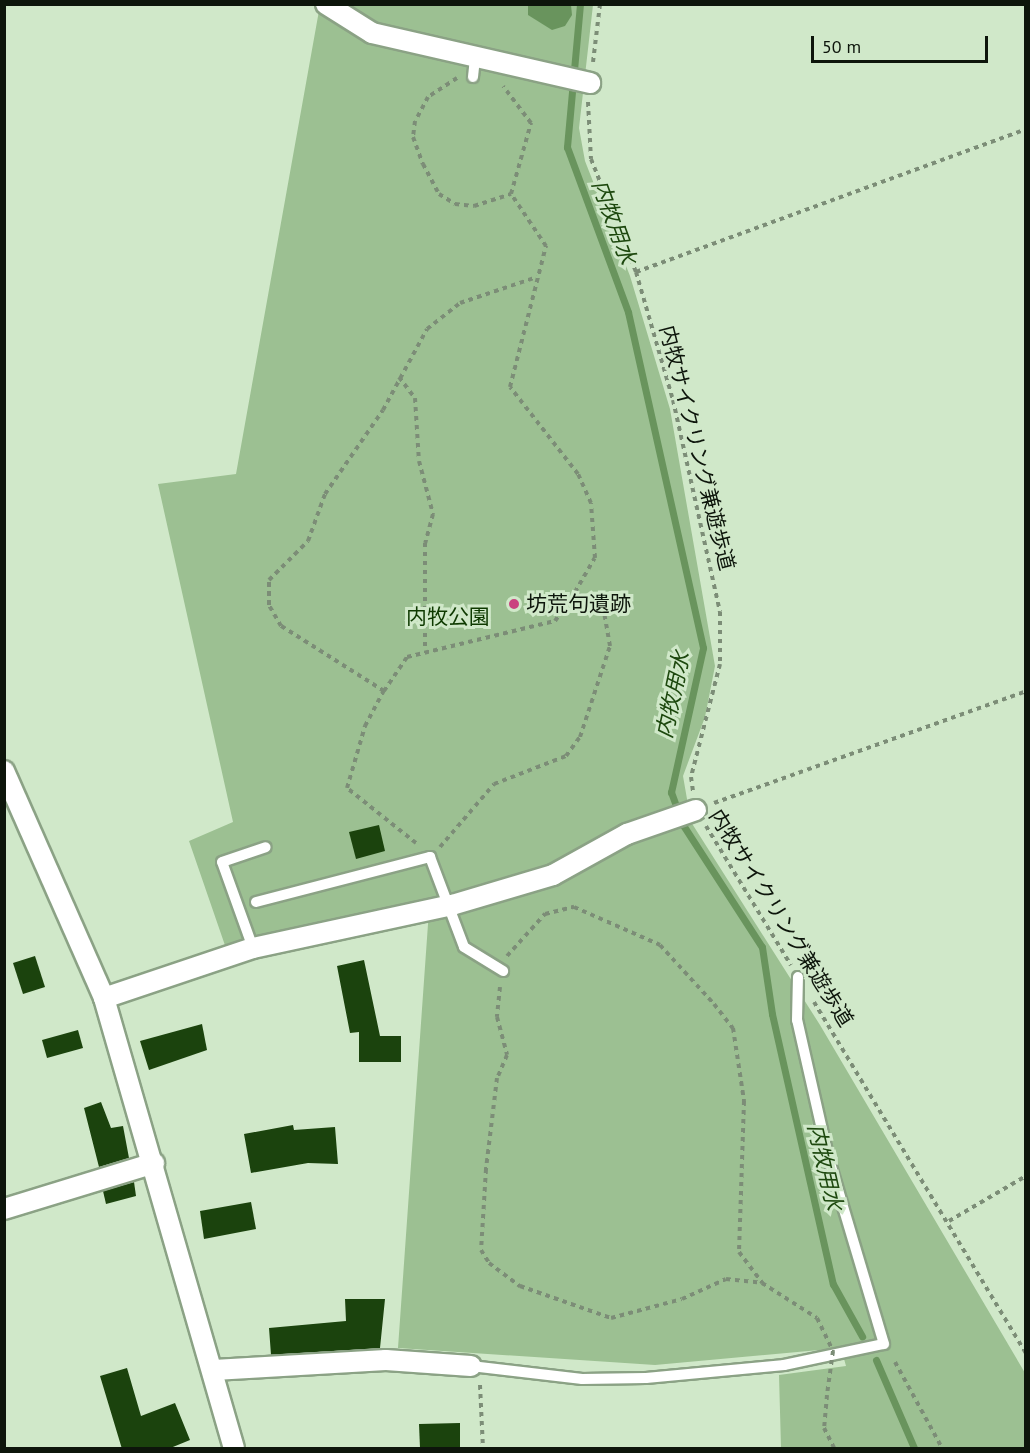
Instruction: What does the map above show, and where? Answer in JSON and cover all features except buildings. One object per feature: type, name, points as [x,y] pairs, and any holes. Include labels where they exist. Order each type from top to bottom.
[{"type":"street","points":[[326,4],[372,33],[474,68],[588,83]]},
{"type":"street","points":[[4,771],[104,998],[214,1370],[228,1447]]},
{"type":"street","points":[[104,998],[253,948],[452,905],[553,875],[627,834],[685,814]]},
{"type":"street","points":[[4,1209],[154,1162]]},
{"type":"street","points":[[214,1370],[386,1360],[477,1368]]},
{"type":"lane","points":[[253,948],[222,862],[266,847]]},
{"type":"lane","points":[[256,902],[430,857],[452,905],[464,947],[503,971]]},
{"type":"lane","points":[[477,1368],[646,1378],[784,1365],[884,1344],[828,1156],[797,1020],[798,977]]},
{"type":"path","name":"内牧サイクリング兼遊歩道","points":[[600,4],[588,83],[586,138],[636,272],[673,400],[720,612],[712,710],[691,777],[685,814],[798,977],[1026,1353]]},
{"type":"path","points":[[511,194],[474,206],[454,204],[439,194],[413,137],[428,97],[474,68],[513,93],[531,123],[511,194],[546,246],[510,387],[578,474],[591,503],[595,558],[555,621],[425,649],[407,657],[384,691],[365,726],[348,788],[430,857],[494,784],[566,756],[580,737],[610,646],[604,612],[574,592]]},
{"type":"path","points":[[636,272],[1026,129]]},
{"type":"path","points":[[384,691],[281,626],[269,605],[269,580],[308,541],[325,494],[427,329],[460,303],[537,277]]},
{"type":"path","points":[[399,377],[415,398],[419,461],[433,514],[425,543],[425,649]]},
{"type":"path","points":[[685,814],[1026,691]]},
{"type":"path","points":[[762,1283],[726,1279],[682,1299],[611,1318],[520,1286],[489,1263],[481,1250],[497,1078],[507,1055],[497,1017],[503,971],[507,955],[545,914],[574,907],[660,945],[733,1028],[744,1101],[739,1252],[762,1283],[817,1318],[833,1351],[824,1428],[834,1449]]},
{"type":"path","points":[[948,1221],[1026,1176]]},
{"type":"path","points":[[895,1362],[942,1449]]},
{"type":"path","points":[[477,1368],[483,1449]]},
{"type":"green space","name":"内牧公園","points":[[320,5],[593,5],[579,128],[585,161],[630,276],[670,409],[715,666],[705,717],[683,776],[691,822],[820,1025],[1025,1373],[1025,1448],[781,1448],[779,1375],[846,1366],[841,1348],[655,1365],[398,1348],[429,910],[229,957],[189,841],[233,822],[158,484],[236,474]]},
{"type":"shaded area","points":[[528,5],[571,5],[572,15],[565,26],[552,30],[528,15]]},
{"type":"waterway","name":"内牧用水","points":[[580,4],[567,147],[628,312],[703,648],[671,792],[683,825],[762,947],[772,1014],[833,1284],[862,1336]]},
{"type":"waterway","name":"内牧用水","points":[[876,1360],[914,1448]]},
{"type":"place","name":"坊荒句遺跡","points":[[514,604]]}]
